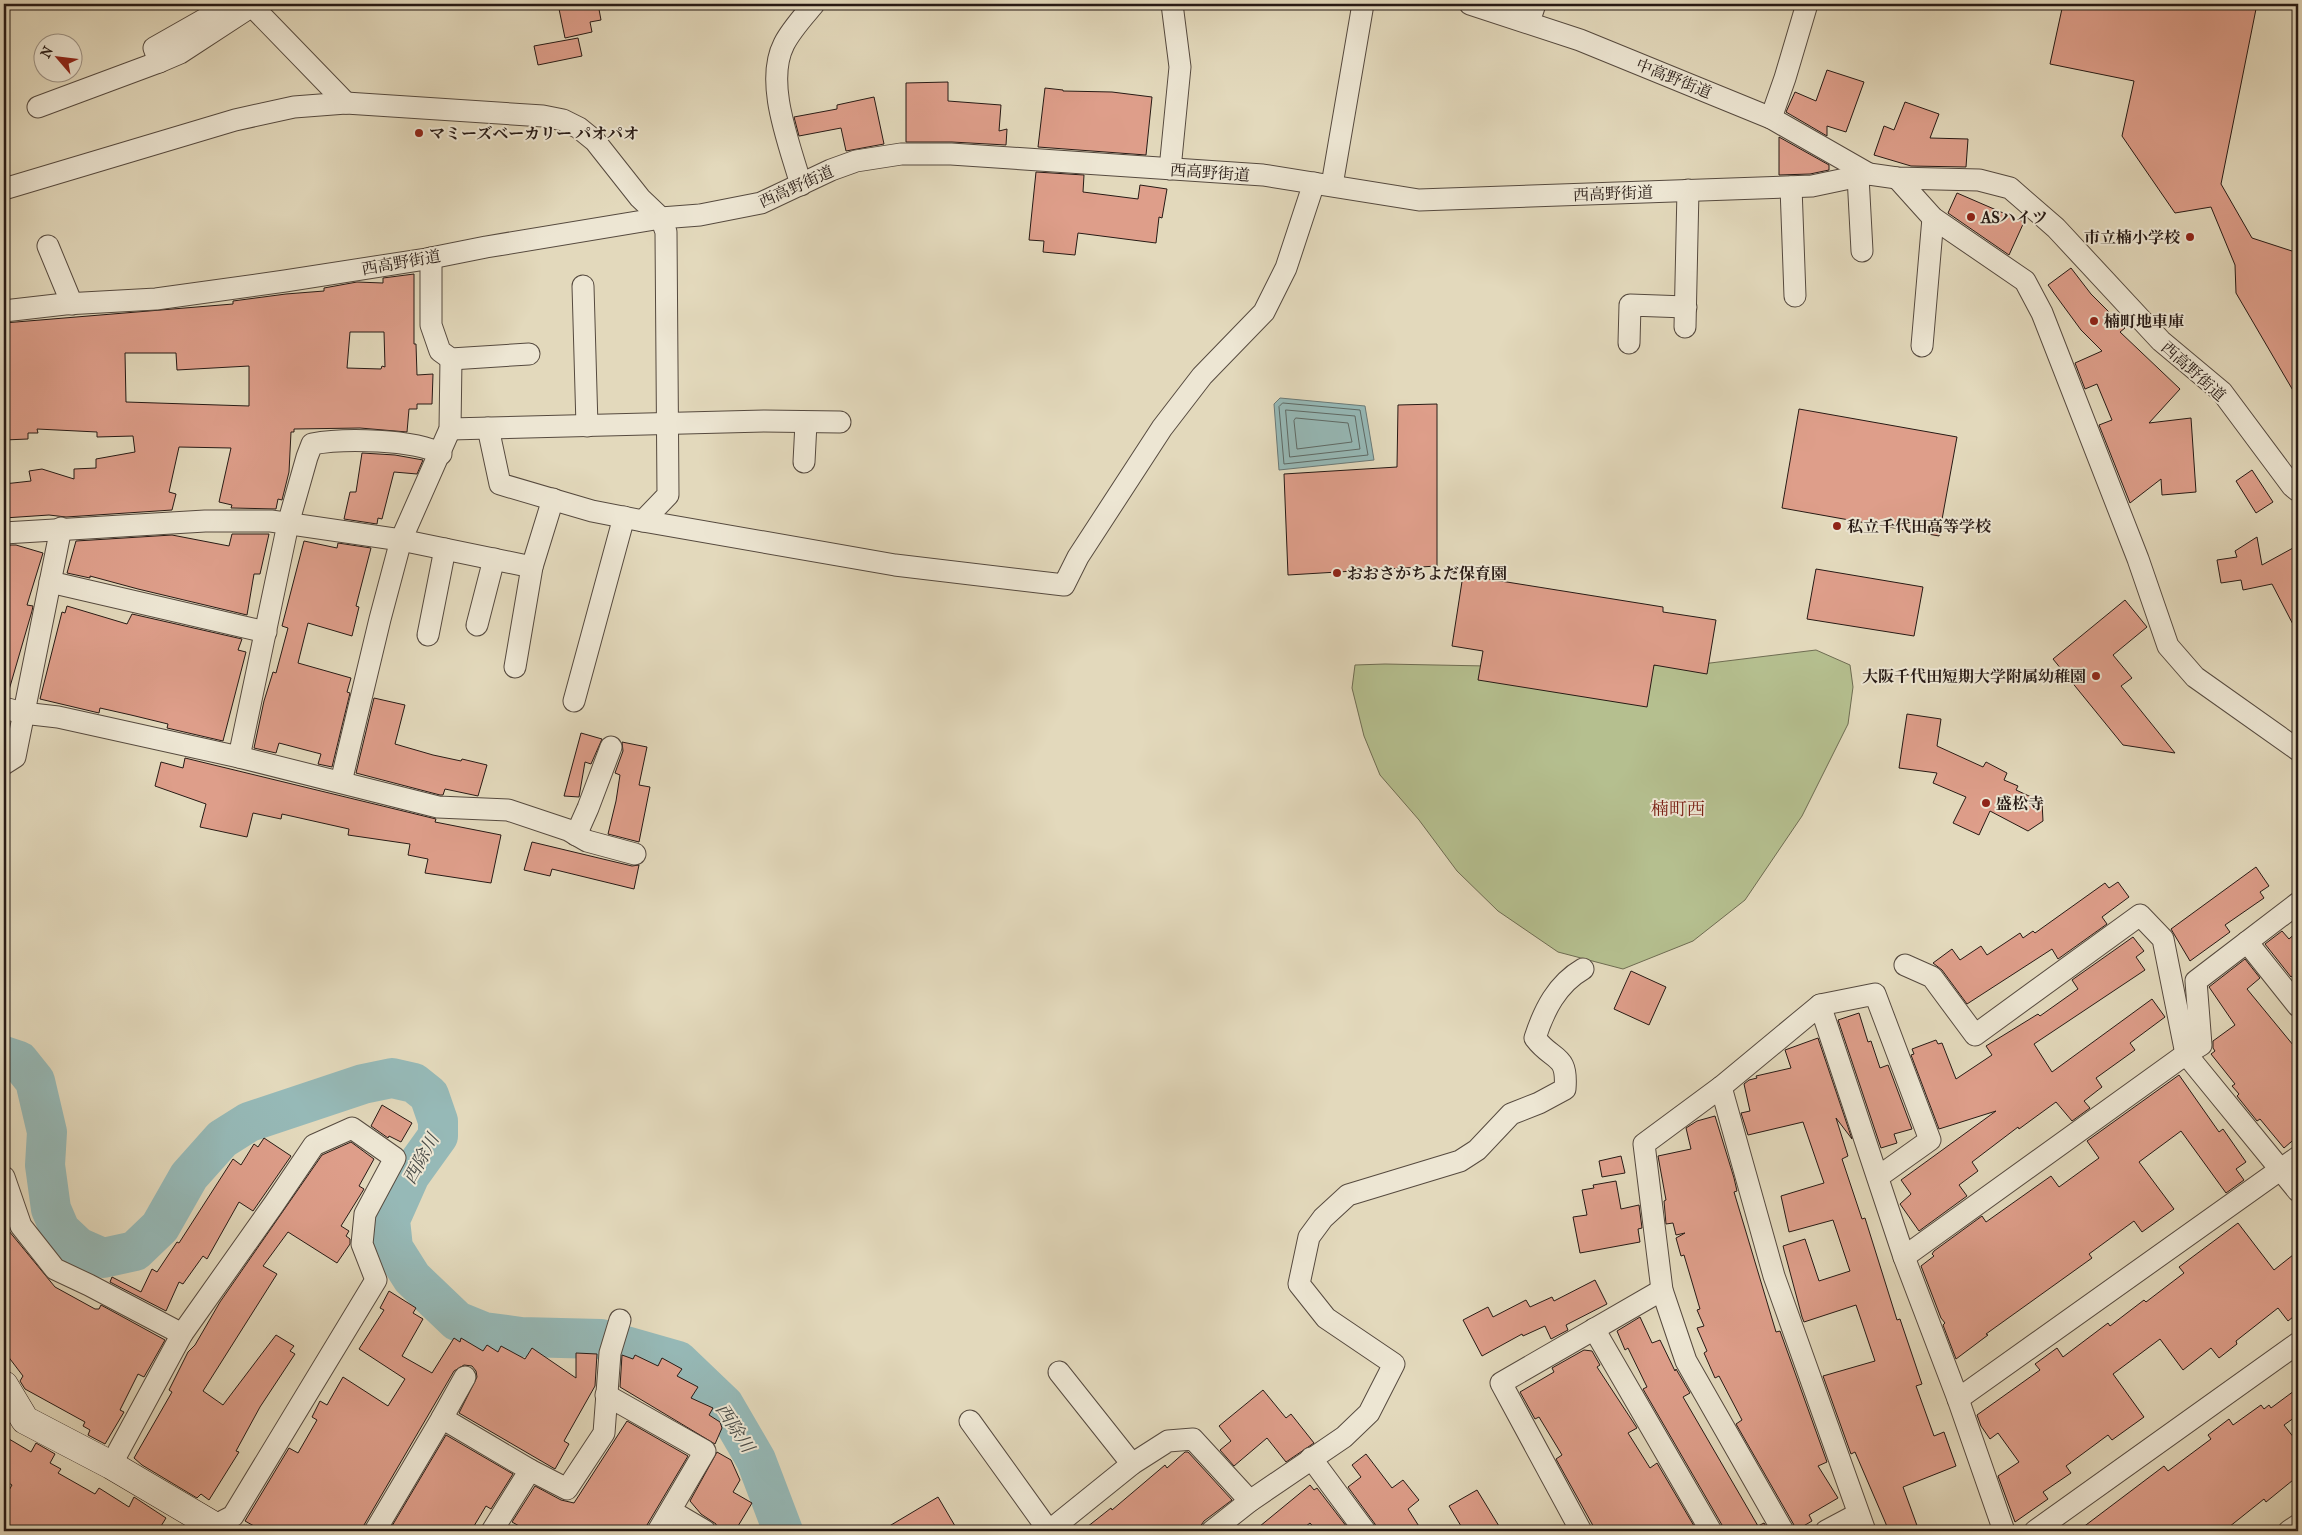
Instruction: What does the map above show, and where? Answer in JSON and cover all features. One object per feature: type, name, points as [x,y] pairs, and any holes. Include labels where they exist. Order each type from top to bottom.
[{"type":"street","points":[[160,62],[154,48],[231,4]]},
{"type":"street","points":[[801,185],[778,101],[776,73],[784,44],[814,4]]},
{"type":"street","points":[[1170,169],[1180,67],[1172,4]]},
{"type":"street","points":[[488,428],[500,484],[553,500],[634,519],[895,564],[1064,585],[1078,557],[1162,428],[1202,376],[1264,312],[1286,268],[1323,184],[1363,4]]},
{"type":"street","name":"中高野街道","points":[[1470,4],[1532,13],[1580,40],[1770,118],[1863,175]]},
{"type":"street","points":[[1770,118],[1785,78],[1807,4]]},
{"type":"street","points":[[38,107],[160,62],[180,52],[252,6],[346,103]]},
{"type":"street","points":[[4,189],[235,120],[294,108],[346,103],[543,116],[563,120],[579,128],[595,140],[640,198],[661,218],[666,232],[668,495],[634,519],[574,701]]},
{"type":"street","name":"西高野街道","points":[[4,311],[72,304],[156,299],[431,258],[661,218],[700,215],[762,204],[831,170],[856,161],[901,154],[951,154],[1264,175],[1419,200],[1812,186],[1863,175],[1896,178],[1979,180],[2010,188],[2056,228],[2161,341],[2222,392],[2298,492]]},
{"type":"street","points":[[1862,251],[1863,175]]},
{"type":"street","points":[[1896,178],[1932,218],[2025,281],[2042,312],[2131,541],[2168,646],[2195,677],[2298,750]]},
{"type":"street","points":[[1791,187],[1795,296]]},
{"type":"street","points":[[1629,343],[1630,304],[1685,317],[1688,190]]},
{"type":"street","points":[[1922,346],[1932,218]]},
{"type":"street","points":[[48,246],[72,304]]},
{"type":"street","points":[[431,258],[432,325],[440,351],[451,358],[529,354]]},
{"type":"street","points":[[583,286],[587,426]]},
{"type":"street","points":[[341,782],[401,540],[441,454],[450,429],[451,358]]},
{"type":"street","points":[[450,429],[764,421],[840,422]]},
{"type":"street","points":[[804,462],[806,423]]},
{"type":"street","points":[[239,757],[288,524],[312,444],[330,441],[410,444],[431,448],[441,454]]},
{"type":"street","points":[[515,667],[532,567],[553,500]]},
{"type":"street","points":[[4,533],[61,528],[205,521],[270,521],[401,540],[532,567]]},
{"type":"street","points":[[4,764],[15,757],[14,711],[50,582],[61,528]]},
{"type":"street","points":[[428,636],[445,549]]},
{"type":"street","points":[[478,624],[494,559]]},
{"type":"street","points":[[50,582],[266,632]]},
{"type":"street","points":[[14,711],[58,717],[239,757],[438,807],[508,810],[568,830],[587,841],[635,854]]},
{"type":"street","points":[[576,835],[611,747]]},
{"type":"street","points":[[1904,1258],[2201,1045],[2196,982],[2298,903]]},
{"type":"street","points":[[1905,965],[1932,977],[1975,1034],[2140,915],[2163,940],[2186,1054],[2289,1162],[2298,1191]]},
{"type":"street","points":[[2247,942],[2298,1006]]},
{"type":"street","points":[[1212,1531],[1250,1501],[1311,1458],[1342,1439],[1369,1413],[1394,1364],[1326,1318],[1299,1284],[1310,1237],[1323,1218],[1348,1195],[1460,1161],[1477,1150],[1511,1114],[1565,1090],[1566,1072],[1559,1059],[1543,1048],[1535,1038],[1541,1019],[1554,995],[1567,978],[1583,969]]},
{"type":"street","points":[[1783,1531],[1686,1361],[1662,1290],[1644,1144],[1721,1087],[1820,1005],[1875,994],[1930,1140],[1878,1177]]},
{"type":"street","points":[[1820,1005],[1904,1258],[1958,1399],[2004,1531]]},
{"type":"street","points":[[1721,1087],[1774,1276],[1861,1523],[1826,1531]]},
{"type":"street","points":[[4,1385],[25,1420],[111,1465],[215,1530],[233,1516],[376,1280],[362,1244],[365,1214],[395,1158],[352,1128],[314,1144],[182,1334],[111,1465]]},
{"type":"street","points":[[1958,1399],[2289,1162]]},
{"type":"street","points":[[4,1177],[20,1226],[55,1269],[89,1284],[182,1334]]},
{"type":"street","points":[[1581,1531],[1501,1383],[1662,1290]]},
{"type":"street","points":[[442,1418],[530,1470],[567,1489],[604,1433],[610,1353],[620,1320]]},
{"type":"street","points":[[1594,1329],[1711,1531]]},
{"type":"street","points":[[2034,1531],[2298,1343]]},
{"type":"street","points":[[1059,1372],[1132,1464]]},
{"type":"street","points":[[375,1531],[465,1377]]},
{"type":"street","points":[[606,1395],[705,1451],[658,1531]]},
{"type":"street","points":[[970,1421],[1049,1531],[1132,1464],[1168,1441],[1193,1440],[1250,1501]]},
{"type":"street","points":[[1311,1458],[1365,1531]]},
{"type":"street","points":[[492,1531],[530,1470]]},
{"type":"street","points":[[671,1511],[705,1531]]},
{"type":"street","points":[[2289,1531],[2298,1525]]},
{"type":"green space","points":[[1816,650],[1850,665],[1853,687],[1848,724],[1802,816],[1745,900],[1693,941],[1623,969],[1558,952],[1498,911],[1457,871],[1419,820],[1380,775],[1364,736],[1352,688],[1355,665],[1537,667],[1694,665]]},
{"type":"water","points":[[1280,398],[1365,406],[1374,460],[1279,470],[1274,404]]},
{"type":"building","points":[[558,4],[598,4],[601,20],[590,22],[592,32],[565,38]]},
{"type":"building","points":[[2063,4],[2257,4],[2221,184],[2252,238],[2298,253],[2298,399],[2236,293],[2235,265],[2211,207],[2175,213],[2122,136],[2134,81],[2050,64]]},
{"type":"building","points":[[578,38],[582,56],[538,65],[534,46]]},
{"type":"building","points":[[1827,70],[1864,82],[1846,132],[1827,126],[1827,136],[1786,112],[1795,92],[1816,101]]},
{"type":"building","points":[[948,82],[948,101],[1001,105],[999,131],[1007,129],[1006,145],[906,142],[906,83]]},
{"type":"building","points":[[1045,88],[1063,91],[1112,92],[1152,97],[1146,155],[1038,147]]},
{"type":"building","points":[[874,97],[884,144],[846,151],[841,128],[799,136],[794,117],[837,109],[837,105]]},
{"type":"building","points":[[1905,102],[1939,114],[1930,138],[1968,139],[1966,167],[1911,166],[1874,155],[1884,126],[1894,130]]},
{"type":"building","points":[[1779,137],[1829,165],[1829,170],[1810,174],[1779,175]]},
{"type":"building","points":[[1036,172],[1084,175],[1083,192],[1138,199],[1140,185],[1167,189],[1162,218],[1159,217],[1156,243],[1078,233],[1075,255],[1043,252],[1044,241],[1029,240]]},
{"type":"building","points":[[1957,193],[2024,222],[2009,255],[1948,213]]},
{"type":"building","points":[[2071,268],[2091,294],[2125,328],[2120,332],[2180,389],[2149,423],[2191,418],[2196,492],[2162,495],[2161,479],[2130,503],[2099,425],[2112,420],[2097,384],[2085,389],[2075,363],[2102,351],[2081,330],[2048,285]]},
{"type":"building","points":[[414,274],[414,344],[416,344],[417,375],[433,374],[432,404],[417,404],[417,409],[409,409],[407,432],[360,428],[294,429],[294,432],[291,432],[289,472],[282,500],[278,499],[276,509],[231,508],[232,505],[219,502],[231,448],[179,447],[169,492],[176,494],[172,510],[66,517],[49,515],[4,518],[4,484],[31,481],[29,471],[42,469],[74,479],[74,469],[96,468],[96,459],[135,452],[133,436],[97,437],[97,432],[37,429],[38,433],[28,433],[28,439],[4,440],[4,323],[233,304],[233,301],[324,291],[324,288],[357,282],[383,283],[383,278]],"holes":[[[350,332],[384,332],[385,367],[382,366],[381,369],[347,368]],[[125,353],[176,353],[177,370],[249,366],[249,406],[126,402]]]},
{"type":"building","points":[[1437,404],[1437,566],[1288,575],[1284,474],[1397,467],[1398,405]]},
{"type":"building","points":[[1799,409],[1957,437],[1939,536],[1782,508]]},
{"type":"building","points":[[362,453],[395,455],[423,460],[417,474],[394,472],[382,519],[378,518],[377,524],[344,519],[350,492],[356,492]]},
{"type":"building","points":[[2252,470],[2273,502],[2256,513],[2236,481]]},
{"type":"building","points":[[232,534],[269,534],[260,574],[254,574],[247,615],[90,576],[90,578],[67,573],[76,541],[172,535],[229,546]]},
{"type":"building","points":[[2257,537],[2262,565],[2293,548],[2298,558],[2298,634],[2272,584],[2243,590],[2241,580],[2221,583],[2217,560],[2237,557],[2235,551]]},
{"type":"building","points":[[304,541],[337,548],[338,543],[371,548],[356,606],[359,607],[352,636],[308,623],[298,663],[351,678],[347,692],[350,693],[332,767],[318,764],[321,754],[279,743],[276,753],[254,748],[264,701],[273,672],[276,673],[288,628],[282,626]]},
{"type":"building","points":[[10,545],[43,553],[27,605],[33,606],[32,611],[9,690],[4,689],[4,566]]},
{"type":"building","points":[[1816,569],[1923,587],[1914,636],[1807,619]]},
{"type":"building","points":[[1463,575],[1663,607],[1663,612],[1716,620],[1707,674],[1654,665],[1647,707],[1478,680],[1483,651],[1452,646]]},
{"type":"building","points":[[2125,600],[2147,627],[2113,655],[2132,678],[2121,686],[2175,753],[2123,745],[2053,659]]},
{"type":"building","points":[[67,606],[127,624],[132,614],[242,639],[238,650],[246,652],[223,741],[167,728],[168,724],[131,715],[100,708],[99,713],[40,699],[62,612],[65,613]]},
{"type":"building","points":[[374,698],[405,705],[395,744],[433,755],[487,765],[478,796],[445,789],[443,795],[440,795],[356,773]]},
{"type":"building","points":[[1907,714],[1941,719],[1937,746],[1983,767],[1986,762],[2007,773],[2004,780],[2018,786],[2016,790],[2042,802],[2043,821],[2028,831],[1990,811],[1979,835],[1953,823],[1966,797],[1933,783],[1937,773],[1899,768]]},
{"type":"building","points":[[581,733],[602,739],[591,764],[585,762],[579,797],[564,796]]},
{"type":"building","points":[[622,742],[647,747],[639,785],[650,787],[639,842],[608,834],[620,775],[615,773],[623,751]]},
{"type":"building","points":[[185,758],[436,819],[435,822],[501,835],[491,883],[425,873],[428,859],[408,855],[410,844],[348,835],[349,829],[282,814],[281,819],[253,813],[247,837],[200,827],[206,804],[155,786],[161,762],[183,768]]},
{"type":"building","points":[[532,842],[632,866],[639,865],[634,889],[552,869],[550,876],[524,870]]},
{"type":"building","points":[[2256,867],[2269,886],[2260,892],[2264,898],[2225,925],[2230,932],[2190,961],[2171,929]]},
{"type":"building","points":[[2118,882],[2129,897],[2102,917],[2107,924],[2058,959],[2052,949],[1967,1004],[1942,970],[1933,963],[1952,949],[1960,960],[1981,946],[1987,955],[2020,933],[2023,938],[2033,931],[2035,933],[2105,883],[2109,888]]},
{"type":"building","points":[[2282,931],[2289,939],[2298,931],[2298,971],[2291,977],[2265,944]]},
{"type":"building","points":[[2133,937],[2144,951],[2136,957],[2145,970],[2034,1044],[2052,1072],[2152,999],[2165,1017],[2130,1043],[2135,1050],[2096,1078],[2102,1087],[2084,1101],[2090,1108],[2072,1121],[2056,1102],[2019,1129],[2018,1127],[1972,1162],[1978,1171],[1959,1185],[1967,1196],[1919,1231],[1900,1204],[1911,1194],[1901,1180],[1996,1111],[1939,1129],[1911,1055],[1914,1054],[1912,1049],[1936,1040],[1938,1044],[1942,1043],[1956,1079],[1992,1055],[1986,1046],[2038,1014],[2040,1016],[2078,989],[2072,980]]},
{"type":"building","points":[[2245,959],[2260,978],[2247,989],[2298,1051],[2298,1136],[2284,1148],[2260,1119],[2257,1121],[2237,1096],[2239,1094],[2232,1086],[2235,1084],[2211,1054],[2215,1051],[2213,1041],[2235,1025],[2209,987]]},
{"type":"building","points":[[1631,971],[1666,987],[1649,1025],[1614,1009]]},
{"type":"building","points":[[1859,1013],[1868,1042],[1871,1041],[1880,1068],[1888,1065],[1912,1129],[1894,1134],[1897,1143],[1881,1148],[1838,1020]]},
{"type":"building","points":[[1818,1038],[1852,1139],[1836,1118],[1848,1156],[1842,1159],[1862,1219],[1865,1218],[1897,1320],[1900,1319],[1922,1384],[1916,1386],[1934,1436],[1944,1432],[1956,1466],[1903,1487],[1919,1531],[1889,1531],[1855,1452],[1851,1454],[1823,1376],[1875,1361],[1856,1305],[1804,1322],[1802,1317],[1783,1246],[1805,1239],[1819,1281],[1850,1271],[1833,1220],[1789,1232],[1781,1196],[1824,1183],[1803,1122],[1748,1135],[1741,1113],[1750,1111],[1744,1084],[1749,1080],[1757,1078],[1756,1076],[1791,1068],[1785,1050]]},
{"type":"building","points":[[2179,1075],[2219,1132],[2223,1129],[2246,1162],[2236,1169],[2244,1180],[2226,1193],[2181,1131],[2139,1162],[2174,1209],[2142,1232],[2134,1221],[2089,1254],[2092,1258],[1986,1334],[1988,1335],[1956,1359],[1943,1325],[1945,1323],[1941,1318],[1921,1266],[1934,1256],[1932,1254],[1934,1251],[1982,1216],[1986,1222],[2051,1176],[2059,1187],[2099,1158],[2087,1141]]},
{"type":"building","points":[[382,1105],[412,1123],[401,1142],[389,1136],[388,1138],[371,1126]]},
{"type":"building","points":[[1715,1116],[1734,1178],[1737,1191],[1734,1192],[1776,1332],[1780,1331],[1827,1462],[1818,1466],[1838,1498],[1809,1515],[1812,1521],[1795,1531],[1794,1525],[1736,1424],[1742,1420],[1719,1376],[1715,1378],[1704,1353],[1707,1351],[1697,1328],[1704,1326],[1697,1310],[1700,1309],[1684,1255],[1681,1256],[1676,1238],[1685,1233],[1676,1235],[1673,1223],[1666,1224],[1664,1201],[1666,1200],[1658,1156],[1691,1149],[1686,1128],[1697,1121]]},
{"type":"building","points":[[264,1138],[291,1156],[253,1211],[239,1202],[207,1259],[203,1256],[183,1284],[179,1282],[166,1311],[110,1282],[112,1277],[141,1292],[152,1269],[157,1272],[177,1242],[179,1243],[233,1159],[241,1165],[254,1144],[258,1147]]},
{"type":"building","points":[[351,1142],[374,1159],[359,1186],[364,1189],[341,1226],[349,1231],[346,1236],[350,1239],[350,1244],[337,1263],[288,1232],[263,1266],[277,1274],[203,1391],[223,1405],[276,1335],[294,1346],[290,1351],[295,1354],[260,1407],[236,1451],[239,1452],[209,1500],[201,1494],[197,1498],[142,1465],[134,1458],[172,1392],[169,1390],[188,1352],[195,1345],[220,1302],[322,1155]]},
{"type":"building","points":[[1621,1156],[1625,1173],[1602,1177],[1599,1161]]},
{"type":"building","points":[[1616,1181],[1621,1209],[1639,1205],[1642,1228],[1638,1229],[1640,1242],[1580,1253],[1573,1217],[1587,1215],[1582,1190],[1594,1188],[1593,1185]]},
{"type":"building","points":[[2238,1223],[2274,1270],[2298,1251],[2298,1313],[2288,1321],[2278,1308],[2236,1341],[2237,1344],[2219,1358],[2211,1348],[2183,1370],[2160,1339],[2113,1374],[2144,1417],[2112,1440],[2108,1435],[2066,1466],[2071,1473],[2043,1492],[2048,1499],[2015,1522],[1998,1476],[2019,1462],[1998,1433],[1990,1439],[1981,1426],[1977,1415],[2040,1370],[2035,1364],[2057,1348],[2063,1357],[2108,1323],[2110,1326],[2144,1300],[2146,1302],[2184,1273],[2179,1267]]},
{"type":"building","points":[[4,1225],[55,1287],[95,1309],[99,1309],[101,1305],[165,1340],[144,1377],[138,1374],[120,1410],[124,1412],[105,1444],[88,1435],[90,1430],[83,1426],[85,1422],[25,1389],[20,1381],[23,1376],[4,1351]]},
{"type":"building","points":[[1595,1280],[1607,1304],[1566,1325],[1568,1330],[1551,1339],[1545,1326],[1523,1336],[1522,1334],[1482,1356],[1463,1320],[1488,1307],[1493,1317],[1526,1300],[1530,1307],[1552,1297],[1554,1301]]},
{"type":"building","points":[[389,1291],[416,1308],[413,1313],[423,1319],[402,1356],[432,1373],[454,1338],[460,1342],[461,1338],[483,1351],[487,1345],[498,1352],[501,1346],[525,1359],[532,1348],[576,1378],[576,1353],[597,1354],[595,1386],[564,1441],[569,1444],[555,1469],[459,1413],[477,1377],[476,1371],[472,1366],[464,1365],[454,1371],[364,1525],[363,1531],[263,1531],[245,1521],[289,1448],[298,1453],[317,1420],[312,1417],[320,1401],[327,1405],[343,1377],[388,1406],[405,1379],[359,1349],[384,1310],[380,1308]]},
{"type":"building","points":[[1640,1317],[1652,1343],[1660,1340],[1675,1371],[1676,1369],[1690,1393],[1683,1397],[1758,1526],[1764,1523],[1769,1531],[1723,1531],[1722,1525],[1643,1389],[1647,1387],[1628,1348],[1625,1350],[1617,1331]]},
{"type":"building","points":[[1584,1350],[1592,1351],[1600,1365],[1597,1367],[1637,1428],[1628,1433],[1650,1468],[1657,1463],[1697,1531],[1596,1531],[1556,1459],[1562,1455],[1539,1417],[1535,1419],[1520,1392],[1554,1372],[1552,1368]]},
{"type":"building","points":[[622,1355],[633,1359],[635,1355],[658,1366],[662,1358],[682,1369],[677,1376],[698,1387],[691,1398],[713,1408],[709,1415],[720,1422],[722,1428],[715,1444],[620,1387]]},
{"type":"building","points":[[2298,1388],[2298,1415],[2284,1425],[2298,1443],[2298,1476],[2266,1502],[2264,1499],[2224,1531],[2078,1531],[2164,1466],[2168,1471],[2211,1439],[2208,1435],[2229,1419],[2233,1425],[2261,1405],[2264,1409],[2269,1405],[2271,1408]]},
{"type":"building","points":[[1263,1390],[1286,1418],[1291,1414],[1314,1443],[1286,1462],[1267,1438],[1234,1466],[1220,1450],[1231,1441],[1219,1426]]},
{"type":"building","points":[[627,1421],[688,1456],[647,1525],[646,1531],[528,1531],[512,1522],[535,1486],[561,1500],[574,1503]]},
{"type":"building","points":[[446,1435],[513,1474],[491,1509],[486,1506],[471,1531],[389,1531]]},
{"type":"building","points":[[4,1436],[31,1452],[36,1443],[55,1454],[50,1463],[61,1469],[58,1473],[95,1494],[99,1488],[129,1507],[134,1497],[166,1518],[158,1531],[4,1531],[4,1499],[12,1485],[4,1480]]},
{"type":"building","points":[[717,1452],[731,1460],[740,1480],[733,1492],[752,1503],[735,1531],[717,1531],[716,1524],[701,1514],[690,1501]]},
{"type":"building","points":[[1185,1452],[1188,1452],[1232,1500],[1204,1521],[1197,1531],[1082,1531],[1111,1508],[1112,1510],[1165,1465],[1167,1468]]},
{"type":"building","points":[[1366,1454],[1392,1488],[1403,1480],[1419,1500],[1408,1509],[1422,1531],[1377,1531],[1375,1524],[1348,1487],[1361,1477],[1352,1465]]},
{"type":"building","points":[[1310,1485],[1314,1490],[1317,1488],[1350,1531],[1317,1531],[1310,1523],[1300,1531],[1254,1531]]},
{"type":"building","points":[[1477,1490],[1502,1531],[1464,1531],[1449,1506]]},
{"type":"building","points":[[938,1497],[958,1531],[881,1531]]},
{"type":"waterway","name":"西除川","points":[[4,1056],[19,1061],[35,1081],[47,1132],[45,1165],[51,1209],[60,1230],[78,1247],[103,1258],[135,1251],[160,1227],[189,1176],[222,1139],[249,1122],[363,1084],[392,1078],[414,1083],[429,1095],[438,1121],[438,1136],[410,1175],[390,1220],[393,1248],[412,1278],[457,1321],[484,1332],[521,1337],[601,1339],[678,1361],[724,1405],[756,1460],[783,1531]]},
{"type":"place","name":"マミーズベーカリー パオパオ","points":[[419,133]]},
{"type":"place","name":"ASハイツ","points":[[1971,217]]},
{"type":"place","name":"市立楠小学校","points":[[2190,237]]},
{"type":"place","name":"楠町地車庫","points":[[2094,321]]},
{"type":"place","name":"私立千代田高等学校","points":[[1837,526]]},
{"type":"place","name":"おおさかちよだ保育園","points":[[1337,573]]},
{"type":"place","name":"大阪千代田短期大学附属幼稚園","points":[[2096,676]]},
{"type":"place","name":"盛松寺","points":[[1986,803]]},
{"type":"district","name":"楠町西","points":[[1678,809]]}]
